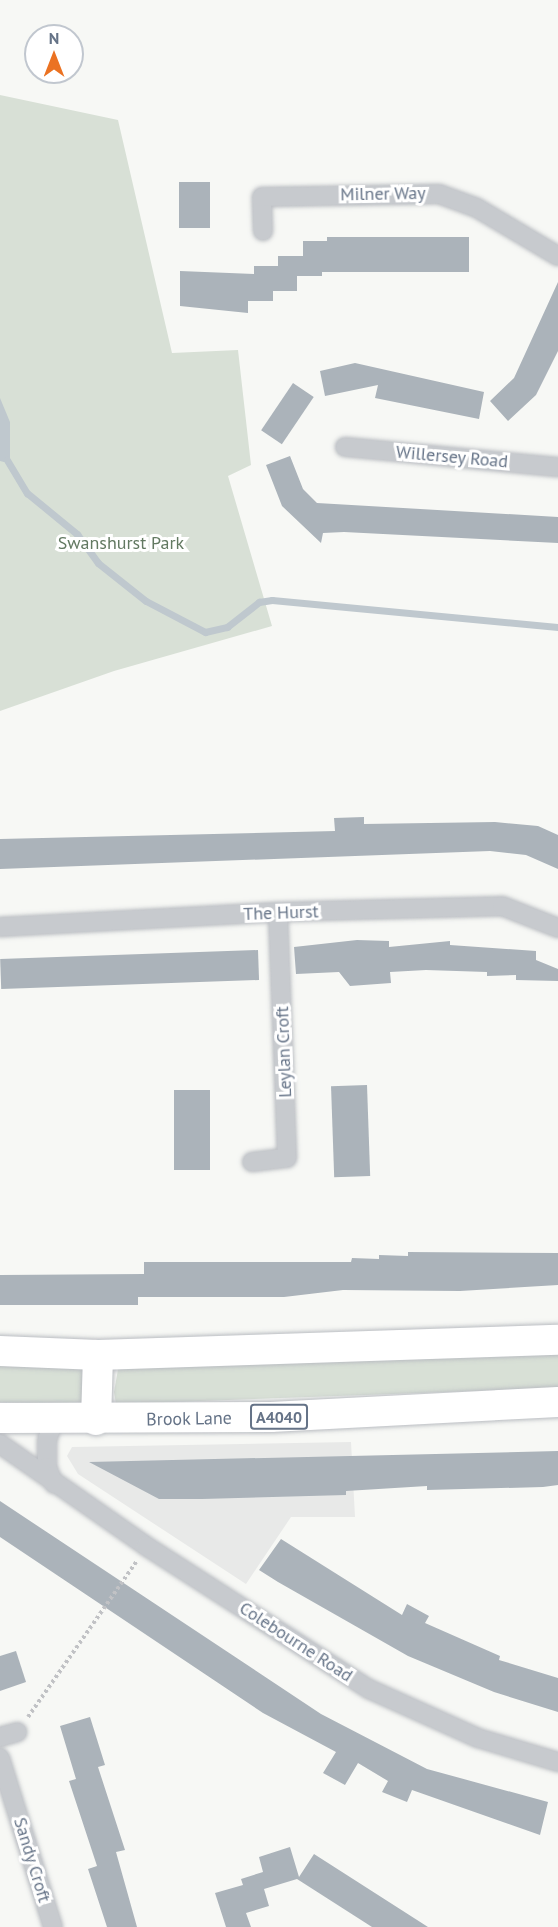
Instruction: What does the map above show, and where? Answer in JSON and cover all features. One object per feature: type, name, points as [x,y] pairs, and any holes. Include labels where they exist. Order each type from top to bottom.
[{"type":"main road","points":[[0,1351],[98,1355],[558,1340]]},
{"type":"main road","points":[[96,1420],[98,1355]]},
{"type":"main road","name":"Brook Lane","points":[[0,1418],[96,1420],[271,1417],[558,1402]]},
{"type":"street","name":"Milner Way","points":[[263,231],[262,197],[439,194],[477,208],[558,256]]},
{"type":"street","name":"Willersey Road","points":[[345,447],[556,463]]},
{"type":"street","name":"The Hurst","points":[[0,927],[278,912],[502,906],[558,928]]},
{"type":"street","name":"Leylan Croft","points":[[252,1162],[287,1158],[278,912]]},
{"type":"street","points":[[54,1420],[47,1440],[47,1467],[54,1484]]},
{"type":"street","name":"Colebourne Road","points":[[0,1444],[54,1484],[146,1546],[369,1689],[478,1738],[558,1762]]},
{"type":"street","name":"Sandy Croft","points":[[0,1758],[53,1927]]},
{"type":"path","points":[[9,1735],[146,1546]]},
{"type":"shaded area","points":[[0,398],[10,422],[10,458],[4,462],[0,461]]},
{"type":"shaded area","points":[[351,1442],[355,1517],[291,1517],[246,1584],[78,1474],[67,1456],[72,1447]]},
{"type":"green space","name":"Swanshurst Park","points":[[0,95],[118,120],[172,353],[238,350],[251,465],[228,476],[272,626],[114,671],[0,711]]},
{"type":"green space","points":[[558,1350],[558,1388],[116,1404],[114,1392],[119,1364]]},
{"type":"green space","points":[[0,1359],[89,1362],[87,1405],[0,1402]]},
{"type":"building","points":[[179,182],[210,182],[210,228],[179,228]]},
{"type":"building","points":[[327,237],[469,237],[469,272],[322,272],[322,276],[297,276],[297,291],[273,291],[273,301],[248,301],[248,313],[180,306],[180,271],[254,274],[254,266],[278,266],[278,256],[303,256],[303,241],[327,241]]},
{"type":"building","points":[[558,282],[558,351],[536,395],[508,421],[490,401],[514,378]]},
{"type":"building","points":[[355,363],[484,392],[479,419],[375,398],[378,385],[325,396],[320,371]]},
{"type":"building","points":[[293,383],[314,397],[282,444],[261,430]]},
{"type":"building","points":[[290,456],[303,489],[317,503],[558,517],[558,543],[344,532],[323,533],[321,543],[282,506],[266,465]]},
{"type":"building","points":[[364,817],[364,824],[495,822],[538,826],[558,835],[558,869],[526,855],[490,851],[0,869],[0,839],[335,831],[334,818]]},
{"type":"building","points":[[357,940],[389,941],[389,947],[450,941],[450,945],[536,951],[536,960],[558,969],[558,981],[516,980],[516,975],[487,976],[487,972],[426,970],[390,972],[391,983],[350,986],[339,972],[296,974],[294,947]]},
{"type":"building","points":[[258,950],[259,980],[1,989],[0,959]]},
{"type":"building","points":[[367,1085],[370,1176],[334,1177],[331,1086]]},
{"type":"building","points":[[174,1090],[210,1090],[210,1170],[174,1170]]},
{"type":"building","points":[[408,1252],[558,1253],[558,1285],[460,1291],[343,1290],[284,1297],[138,1297],[138,1305],[0,1305],[0,1275],[144,1274],[144,1262],[351,1262],[352,1258],[379,1259],[379,1255],[408,1256]]},
{"type":"building","points":[[558,1451],[558,1485],[427,1490],[427,1486],[346,1491],[346,1495],[202,1499],[159,1499],[89,1462]]},
{"type":"building","points":[[0,1501],[321,1714],[427,1769],[548,1802],[540,1835],[412,1790],[407,1802],[382,1792],[388,1781],[358,1763],[345,1785],[323,1773],[336,1752],[263,1713],[0,1537]]},
{"type":"building","points":[[281,1539],[402,1615],[407,1604],[429,1616],[425,1623],[500,1656],[499,1660],[558,1678],[558,1712],[494,1692],[408,1656],[278,1582],[259,1570]]},
{"type":"building","points":[[16,1651],[26,1682],[0,1691],[0,1656]]},
{"type":"building","points":[[90,1717],[105,1765],[98,1767],[125,1850],[116,1852],[137,1927],[107,1927],[88,1869],[97,1866],[69,1781],[76,1779],[60,1726]]},
{"type":"building","points":[[290,1847],[299,1877],[314,1854],[428,1927],[372,1927],[297,1879],[264,1889],[269,1906],[246,1913],[251,1927],[226,1927],[215,1893],[243,1885],[241,1879],[263,1872],[259,1857]]},
{"type":"waterway","points":[[7,460],[27,493],[77,534],[98,563],[146,601],[205,632],[227,627],[259,602],[272,600],[558,627]]}]
